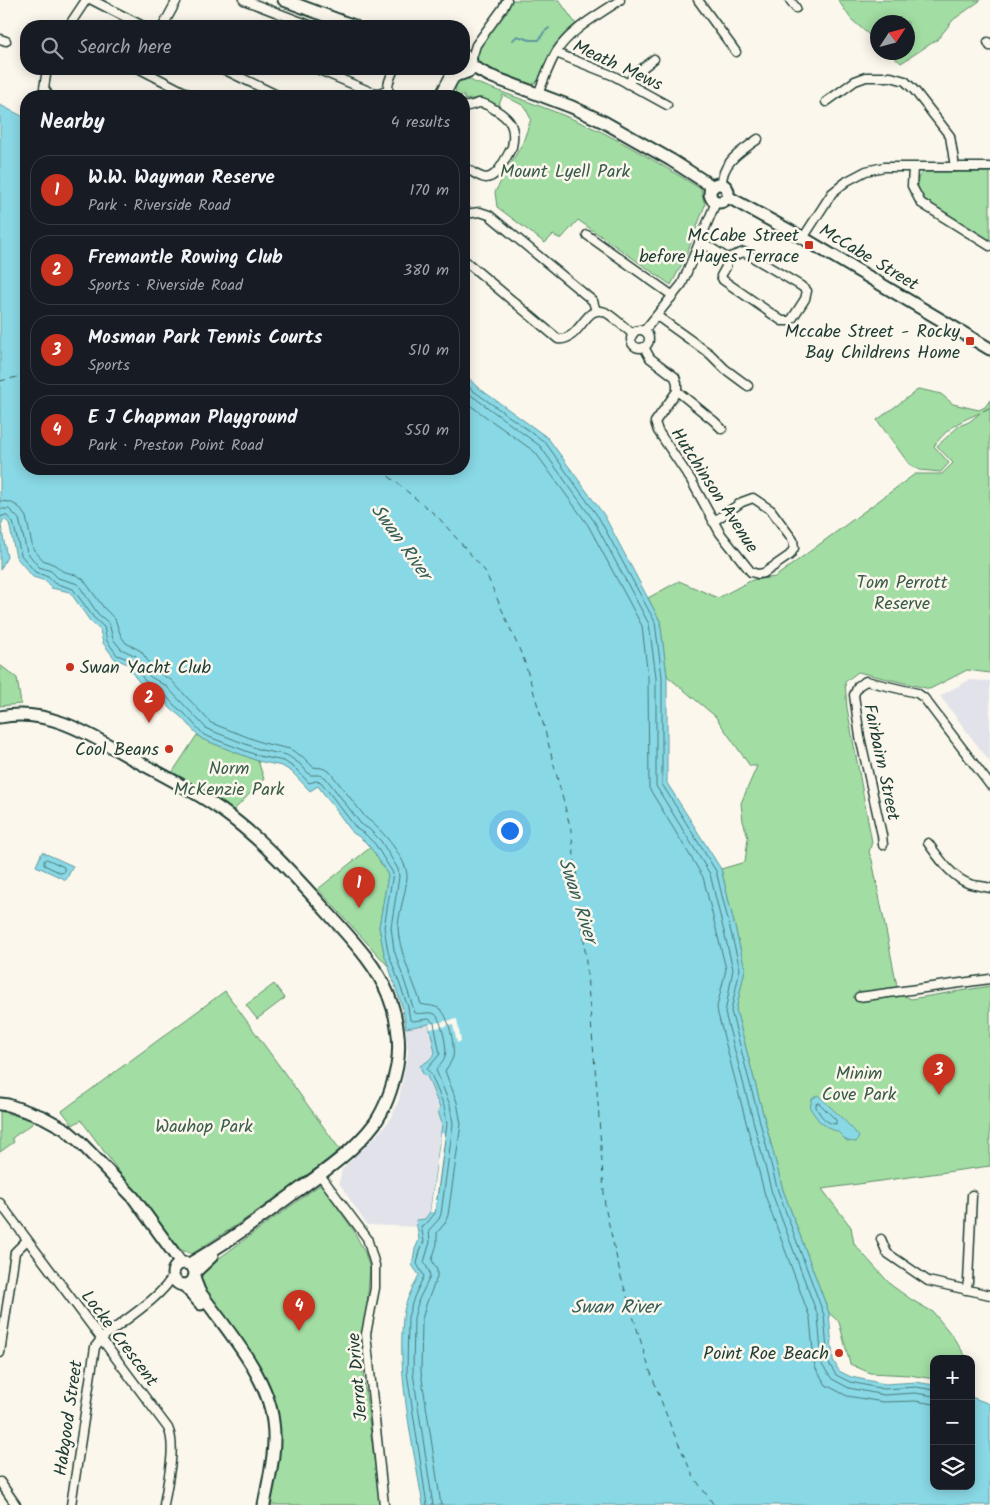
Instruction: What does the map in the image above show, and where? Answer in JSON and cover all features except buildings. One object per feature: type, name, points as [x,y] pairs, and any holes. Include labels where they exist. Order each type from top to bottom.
[{"type":"street","points":[[73,20],[86,0]]},
{"type":"street","points":[[92,0],[131,20]]},
{"type":"street","points":[[166,20],[177,0]]},
{"type":"street","points":[[244,0],[296,20]]},
{"type":"street","points":[[284,0],[338,20]]},
{"type":"street","points":[[470,54],[503,8],[506,0]]},
{"type":"street","points":[[538,94],[556,53],[573,34],[620,0]]},
{"type":"street","points":[[698,0],[736,52]]},
{"type":"street","points":[[790,0],[796,8]]},
{"type":"street","name":"Meath Mews","points":[[556,53],[601,71],[667,105]]},
{"type":"street","points":[[628,84],[634,75],[654,59]]},
{"type":"street","points":[[470,68],[604,122],[728,191],[728,197],[721,202],[716,202]]},
{"type":"street","points":[[45,90],[46,75]]},
{"type":"street","points":[[152,75],[180,90]]},
{"type":"street","points":[[237,75],[267,90]]},
{"type":"street","points":[[331,75],[366,90]]},
{"type":"street","points":[[389,90],[387,85],[391,75]]},
{"type":"street","points":[[447,90],[457,75]]},
{"type":"street","points":[[826,102],[855,81],[866,77],[891,77],[905,81],[950,136],[955,167]]},
{"type":"street","points":[[470,105],[486,104],[506,116],[513,128],[512,148],[496,174],[492,177],[482,177],[470,170]]},
{"type":"street","points":[[716,202],[710,195],[717,186],[727,164],[758,139]]},
{"type":"street","points":[[803,238],[832,193],[847,181],[866,171],[884,167],[990,167]]},
{"type":"street","points":[[913,168],[912,186],[920,203],[990,246]]},
{"type":"street","name":"McCabe Street","points":[[728,197],[803,238],[990,350]]},
{"type":"street","points":[[644,331],[682,284],[716,202]]},
{"type":"street","points":[[470,213],[480,212],[489,215],[592,301],[596,311]]},
{"type":"street","points":[[587,235],[673,296]]},
{"type":"street","points":[[700,241],[727,258]]},
{"type":"street","points":[[744,252],[747,253],[805,288],[807,295],[795,316],[789,322],[782,321],[727,284],[721,276],[726,267],[727,258],[744,252]]},
{"type":"street","points":[[470,265],[558,339],[564,340],[569,338],[591,313],[596,311],[604,312],[633,334]]},
{"type":"street","points":[[656,316],[710,354],[724,369],[748,386]]},
{"type":"street","points":[[639,330],[644,331],[648,335],[649,341],[644,347],[638,347],[632,339],[633,334],[639,330]]},
{"type":"street","points":[[644,347],[650,358],[675,377],[678,383],[676,391],[722,429]]},
{"type":"street","name":"Hutchinson Avenue","points":[[676,391],[655,422],[658,430],[691,480],[713,522],[751,572],[764,573],[790,555],[794,548],[793,540],[772,510],[753,498],[742,502],[713,522]]},
{"type":"street","name":"Fairbairn Street","points":[[883,845],[860,737],[854,695],[858,686],[866,682],[917,693],[924,698],[990,785]]},
{"type":"street","points":[[0,717],[36,715],[78,728],[176,782],[220,809],[286,864],[359,948],[377,973],[388,995],[397,1023],[399,1051],[388,1098],[376,1121],[358,1143],[320,1175],[253,1224],[233,1242],[184,1273],[102,1338]]},
{"type":"street","points":[[928,843],[942,863],[953,874],[969,884],[990,888]]},
{"type":"street","points":[[859,996],[990,979]]},
{"type":"street","points":[[0,1104],[43,1117],[65,1129],[79,1140],[133,1197],[184,1273],[195,1296],[241,1360],[262,1397],[268,1422],[268,1435],[258,1505]]},
{"type":"street","points":[[0,1109],[25,1116],[54,1128],[76,1145],[124,1195],[199,1291],[249,1361],[263,1384],[274,1423],[274,1438],[264,1505]]},
{"type":"street","name":"Jerrat Drive","points":[[320,1175],[367,1238],[375,1265],[375,1288],[366,1334],[384,1505]]},
{"type":"street","points":[[966,1290],[972,1195]]},
{"type":"street","name":"Locke Crescent","points":[[0,1203],[166,1423],[171,1434],[172,1447],[164,1505]]},
{"type":"street","points":[[881,1238],[887,1253],[928,1281],[990,1295]]},
{"type":"street","points":[[0,1353],[15,1252],[27,1240]]},
{"type":"street","name":"Habgood Street","points":[[70,1505],[93,1353],[102,1338]]},
{"type":"street","points":[[0,1482],[16,1505]]},
{"type":"shaded area","points":[[969,680],[990,681],[990,762],[940,696]]},
{"type":"shaded area","points":[[457,1019],[428,1061],[427,1076],[440,1109],[438,1112],[442,1124],[435,1212],[425,1219],[416,1220],[416,1227],[367,1225],[339,1183],[342,1169],[377,1135],[392,1117],[399,1099],[408,1053],[405,1028]]},
{"type":"green space","points":[[511,0],[559,0],[578,27],[550,55],[539,80],[532,85],[493,74],[477,63],[478,51]]},
{"type":"green space","points":[[838,0],[981,0],[953,20],[938,39],[915,54],[915,15],[870,15],[870,36],[851,19]]},
{"type":"green space","name":"Mount Lyell Park","points":[[467,78],[556,112],[604,133],[701,189],[705,205],[686,256],[671,285],[578,220],[561,239],[553,235],[545,243],[497,207],[495,192],[523,142],[531,119],[524,106],[503,95],[498,107],[481,98],[470,99],[470,90],[455,90],[461,80]]},
{"type":"green space","points":[[923,172],[990,172],[990,241],[946,216],[924,199],[918,185],[918,178]]},
{"type":"green space","points":[[919,389],[941,394],[953,404],[979,410],[985,407],[990,400],[990,407],[983,411],[990,408],[990,673],[967,670],[930,689],[858,672],[845,682],[847,708],[872,842],[869,852],[898,991],[911,999],[990,986],[990,1166],[822,1189],[851,1227],[854,1244],[891,1285],[933,1312],[965,1355],[930,1355],[930,1378],[870,1373],[850,1364],[839,1322],[829,1313],[783,1190],[736,1010],[745,969],[721,869],[745,862],[748,838],[743,821],[741,803],[757,766],[750,766],[715,716],[667,676],[660,621],[648,598],[679,581],[718,598],[752,580],[775,577],[915,474],[942,474],[953,463],[937,446],[959,426],[969,422],[980,413],[955,425],[934,446],[949,463],[941,472],[919,470],[909,464],[877,420]]},
{"type":"green space","points":[[0,665],[17,678],[21,704],[0,706]]},
{"type":"green space","name":"Norm McKenzie Park","points":[[197,735],[202,739],[258,761],[264,779],[232,812],[172,773]]},
{"type":"green space","points":[[371,847],[388,875],[379,927],[389,967],[318,889]]},
{"type":"green space","points":[[274,984],[285,998],[257,1019],[246,1005]]},
{"type":"green space","name":"Wauhop Park","points":[[225,991],[341,1151],[250,1216],[192,1254],[179,1249],[133,1191],[81,1120],[73,1125],[62,1111]]},
{"type":"green space","points":[[0,1111],[33,1121],[32,1124],[12,1138],[14,1142],[0,1152]]},
{"type":"green space","points":[[321,1184],[354,1231],[365,1253],[370,1269],[362,1365],[380,1505],[269,1505],[279,1441],[277,1409],[273,1394],[261,1369],[206,1294],[200,1280],[201,1274],[206,1268]]},
{"type":"water","name":"Swan River","points":[[0,105],[20,115],[20,475],[470,475],[470,380],[476,386],[548,438],[604,515],[660,621],[667,676],[667,783],[721,869],[745,969],[736,1010],[783,1190],[829,1313],[833,1360],[839,1371],[851,1377],[885,1384],[916,1382],[930,1384],[930,1490],[975,1490],[975,1398],[990,1404],[990,1505],[423,1505],[404,1388],[402,1364],[403,1318],[409,1296],[419,1275],[412,1265],[419,1240],[416,1220],[425,1219],[430,1212],[442,1124],[438,1111],[440,1108],[427,1076],[423,1074],[420,1066],[435,1053],[429,1024],[406,1028],[403,1009],[384,953],[379,927],[388,875],[373,851],[353,833],[318,786],[310,791],[292,772],[282,766],[258,761],[202,739],[158,694],[142,685],[128,664],[115,659],[103,643],[100,630],[90,621],[70,592],[51,588],[46,581],[33,577],[16,557],[9,523],[4,519],[1,526],[7,557],[0,570]]},
{"type":"water","points":[[42,852],[73,866],[66,880],[36,866]]},
{"type":"water","points":[[818,1095],[851,1127],[859,1137],[856,1142],[847,1141],[838,1132],[819,1121],[810,1108],[812,1099]]},
{"type":"pier","points":[[457,1019],[461,1041],[457,1043],[453,1025],[430,1029],[429,1024]]},
{"type":"pier","points":[[441,1133],[446,1134],[435,1212],[430,1212]]},
{"type":"waterway","points":[[513,40],[517,36],[530,40],[539,40],[549,28]]},
{"type":"ferry route","points":[[0,381],[20,376]]},
{"type":"ferry route","points":[[387,475],[438,517],[485,571],[524,660],[543,723],[571,830],[584,939],[605,1207],[621,1277],[649,1368],[671,1427],[693,1476],[714,1505]]},
{"type":"place","name":"McCabe Street before Hayes Terrace","points":[[809,245]]},
{"type":"place","name":"Mccabe Street - Rocky Bay Childrens Home","points":[[970,341]]},
{"type":"place","name":"Swan Yacht Club","points":[[70,667]]},
{"type":"place","name":"Fremantle Rowing Club","points":[[149,723]]},
{"type":"place","name":"Cool Beans","points":[[169,749]]},
{"type":"place","name":"W.W. Wayman Reserve","points":[[359,908]]},
{"type":"place","name":"Mosman Park Tennis Courts","points":[[939,1095]]},
{"type":"place","name":"E J Chapman Playground","points":[[299,1331]]},
{"type":"place","name":"Point Roe Beach","points":[[839,1353]]},
{"type":"park label","name":"Tom Perrott Reserve","points":[[902,592]]},
{"type":"park label","name":"Minim Cove Park","points":[[859,1083]]}]
